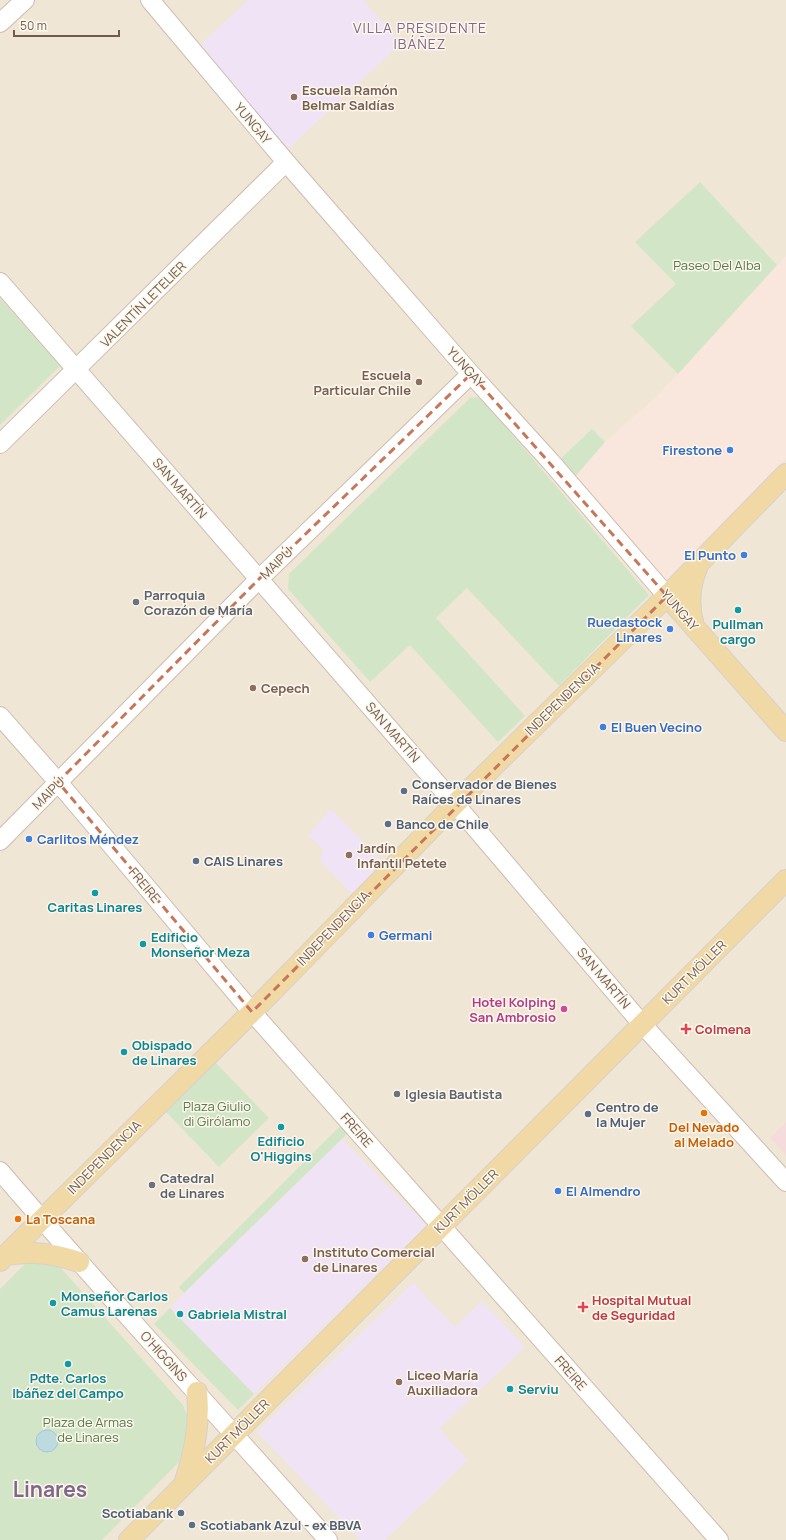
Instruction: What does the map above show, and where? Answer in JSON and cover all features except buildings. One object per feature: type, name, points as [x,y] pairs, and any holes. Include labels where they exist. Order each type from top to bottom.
[{"type":"main road","points":[[0,23],[25,0]]},
{"type":"main road","name":"YUNGAY","points":[[150,0],[286,162],[786,731]]},
{"type":"main road","name":"VALENTÍN LETELIER","points":[[0,444],[286,162]]},
{"type":"main road","name":"SAN MARTÍN","points":[[0,282],[455,804],[642,1024],[786,1182]]},
{"type":"main road","name":"MAIPÚ","points":[[0,841],[259,579],[471,374]]},
{"type":"main road","name":"INDEPENDENCIA","points":[[3,1258],[252,1012],[455,804],[667,596],[786,474]]},
{"type":"main road","points":[[694,626],[690,606],[690,597],[692,584],[701,561]]},
{"type":"main road","name":"FREIRE","points":[[0,716],[58,782],[252,1012],[719,1540]]},
{"type":"main road","name":"KURT MÖLLER","points":[[129,1540],[786,880]]},
{"type":"main road","name":"O'HIGGINS","points":[[0,1171],[79,1262],[235,1434],[328,1540]]},
{"type":"main road","points":[[3,1258],[24,1252],[43,1253],[61,1256],[79,1262]]},
{"type":"main road","points":[[184,1485],[192,1460],[197,1435],[197,1392]]},
{"type":"highlighted area","points":[[471,374],[667,596],[252,1012],[58,782],[259,579]]},
{"type":"shaded area","points":[[0,0],[786,0],[786,1540],[0,1540]]},
{"type":"shaded area","name":"Escuela Ramón Belmar Saldías","points":[[248,0],[363,0],[401,43],[288,149],[200,45]]},
{"type":"shaded area","points":[[786,256],[786,458],[664,582],[573,479],[605,442],[658,395]]},
{"type":"shaded area","name":"Jardín Infantil Petete","points":[[331,809],[384,863],[353,895],[320,861],[323,849],[308,835]]},
{"type":"shaded area","points":[[786,1122],[786,1155],[770,1138]]},
{"type":"shaded area","name":"Instituto Comercial de Linares","points":[[342,1139],[426,1225],[254,1394],[170,1308]]},
{"type":"shaded area","name":"Liceo María Auxiliadora","points":[[413,1283],[455,1327],[482,1301],[525,1347],[439,1429],[468,1460],[385,1540],[360,1540],[257,1432]]},
{"type":"green space","name":"Paseo Del Alba","points":[[700,182],[777,265],[678,374],[631,326],[676,284],[635,242]]},
{"type":"green space","points":[[0,298],[60,366],[0,425]]},
{"type":"green space","points":[[471,397],[481,398],[649,595],[559,686],[467,588],[436,618],[525,716],[498,742],[410,645],[370,682],[288,589],[289,574]]},
{"type":"green space","points":[[592,429],[605,442],[573,479],[558,461]]},
{"type":"green space","name":"Plaza Giulio di Girólamo","points":[[214,1061],[269,1118],[219,1167],[164,1110]]},
{"type":"green space","points":[[344,1122],[351,1130],[184,1293],[179,1287]]},
{"type":"green space","name":"Plaza de Armas de Linares","points":[[34,1262],[52,1264],[60,1267],[183,1405],[187,1415],[189,1427],[181,1460],[102,1540],[0,1540],[0,1289],[25,1264]]},
{"type":"green space","points":[[170,1308],[254,1394],[238,1410],[154,1324]]},
{"type":"water","points":[[47,1430],[55,1433],[58,1441],[55,1449],[47,1452],[39,1449],[36,1441],[39,1433]]},
{"type":"place","name":"Escuela Ramón Belmar Saldías","points":[[294,97]]},
{"type":"place","name":"Escuela Particular Chile","points":[[419,382]]},
{"type":"place","name":"Firestone","points":[[730,450]]},
{"type":"place","name":"El Punto","points":[[744,555]]},
{"type":"place","name":"Parroquia Corazón de María","points":[[136,602]]},
{"type":"place","name":"Pullman cargo","points":[[738,610]]},
{"type":"place","name":"Ruedastock Linares","points":[[670,629]]},
{"type":"place","name":"Cepech","points":[[253,688]]},
{"type":"place","name":"El Buen Vecino","points":[[603,727]]},
{"type":"place","name":"Conservador de Bienes Raíces de Linares","points":[[404,791]]},
{"type":"place","name":"Banco de Chile","points":[[388,824]]},
{"type":"place","name":"Carlitos Méndez","points":[[29,839]]},
{"type":"place","name":"Jardín Infantil Petete","points":[[349,855]]},
{"type":"place","name":"CAIS Linares","points":[[196,861]]},
{"type":"place","name":"Caritas Linares","points":[[95,893]]},
{"type":"place","name":"Germani","points":[[371,935]]},
{"type":"place","name":"Edificio Monseñor Meza","points":[[143,944]]},
{"type":"place","name":"Hotel Kolping San Ambrosio","points":[[564,1009]]},
{"type":"place","name":"Colmena","points":[[686,1029]]},
{"type":"place","name":"Obispado de Linares","points":[[124,1052]]},
{"type":"place","name":"Iglesia Bautista","points":[[397,1094]]},
{"type":"place","name":"Del Nevado al Melado","points":[[704,1113]]},
{"type":"place","name":"Centro de la Mujer","points":[[588,1114]]},
{"type":"place","name":"Edificio O'Higgins","points":[[281,1127]]},
{"type":"place","name":"Catedral de Linares","points":[[152,1185]]},
{"type":"place","name":"El Almendro","points":[[558,1191]]},
{"type":"place","name":"La Toscana","points":[[18,1219]]},
{"type":"place","name":"Instituto Comercial de Linares","points":[[305,1259]]},
{"type":"place","name":"Monseñor Carlos Camus Larenas","points":[[53,1303]]},
{"type":"place","name":"Hospital Mutual de Seguridad","points":[[583,1307]]},
{"type":"place","name":"Gabriela Mistral","points":[[180,1314]]},
{"type":"place","name":"Pdte. Carlos Ibáñez del Campo","points":[[68,1364]]},
{"type":"place","name":"Liceo María Auxiliadora","points":[[399,1382]]},
{"type":"place","name":"Serviu","points":[[510,1389]]},
{"type":"place","name":"Scotiabank","points":[[181,1513]]},
{"type":"place","name":"Scotiabank Azul - ex BBVA","points":[[192,1525]]},
{"type":"district","name":"VILLA PRESIDENTE IBÁÑEZ","points":[[420,36]]},
{"type":"district","name":"Linares","points":[[50,1489]]}]
